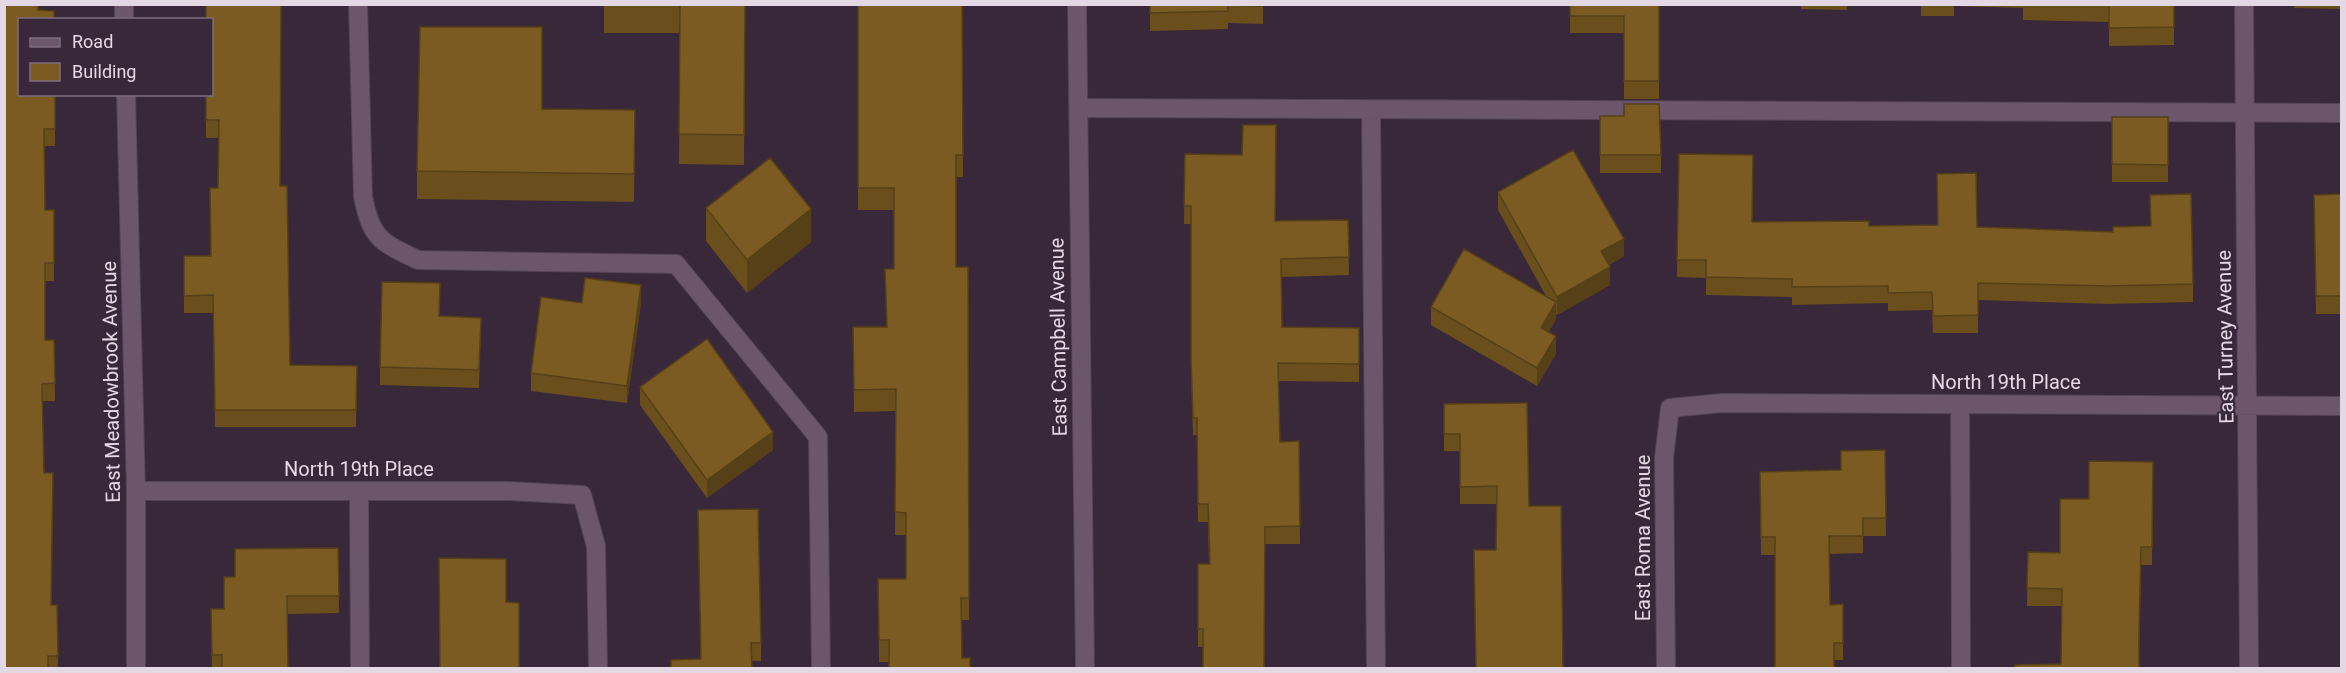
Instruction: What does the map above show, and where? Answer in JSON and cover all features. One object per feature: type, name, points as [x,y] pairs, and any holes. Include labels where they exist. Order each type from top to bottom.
[{"type":"street","points":[[358,4],[363,197],[369,225],[385,244],[418,260],[676,264],[818,437],[821,669]]},
{"type":"street","name":"East Campbell Avenue","points":[[1077,4],[1085,669]]},
{"type":"street","name":"East Turney Avenue","points":[[2244,4],[2249,669]]},
{"type":"street","name":"East Meadowbrook Avenue","points":[[126,96],[136,491],[136,669]]},
{"type":"street","points":[[1079,108],[2342,113]]},
{"type":"street","points":[[1371,110],[1376,669]]},
{"type":"street","name":"North 19th Place","points":[[1670,408],[1722,404],[2342,406]]},
{"type":"street","points":[[1960,405],[1961,669]]},
{"type":"street","name":"East Roma Avenue","points":[[1666,669],[1664,458],[1670,408]]},
{"type":"street","name":"North 19th Place","points":[[136,491],[359,491],[582,495],[596,546],[598,669]]},
{"type":"street","points":[[359,491],[360,669]]},
{"type":"building","points":[[4,4],[38,4],[38,10],[54,11],[54,18],[18,18],[18,96],[55,96],[55,129],[44,129],[45,210],[54,210],[54,263],[45,263],[45,340],[54,340],[55,383],[42,384],[44,473],[53,473],[51,605],[57,605],[58,656],[48,656],[48,669],[4,669]]},
{"type":"building","points":[[206,4],[281,4],[280,186],[287,186],[290,365],[357,366],[356,410],[215,410],[213,295],[184,296],[184,256],[211,256],[210,188],[218,188],[219,120],[206,120],[206,96],[213,96],[213,18],[206,18]]},
{"type":"building","points":[[680,4],[745,4],[744,135],[679,134]]},
{"type":"building","points":[[858,4],[962,4],[963,155],[956,155],[956,267],[968,267],[969,598],[961,598],[962,658],[970,658],[970,669],[889,669],[889,640],[879,640],[878,579],[906,579],[906,513],[895,512],[896,389],[854,390],[853,327],[887,327],[885,269],[894,269],[894,188],[858,188]]},
{"type":"building","points":[[1150,4],[1263,4],[1263,6],[1228,5],[1228,11],[1150,13]]},
{"type":"building","points":[[1570,4],[1659,4],[1659,81],[1624,81],[1624,16],[1570,16]]},
{"type":"building","points":[[2109,4],[2174,4],[2174,27],[2109,28]]},
{"type":"building","points":[[420,27],[542,27],[542,109],[635,110],[634,174],[417,171]]},
{"type":"building","points":[[1624,104],[1659,104],[1661,155],[1600,155],[1600,116],[1624,116]]},
{"type":"building","points":[[2112,117],[2168,117],[2168,165],[2112,164]]},
{"type":"building","points":[[1243,125],[1276,125],[1275,221],[1348,220],[1349,257],[1281,259],[1282,327],[1359,328],[1359,364],[1278,363],[1280,442],[1299,441],[1300,526],[1265,527],[1264,669],[1203,669],[1203,629],[1198,629],[1198,564],[1210,564],[1208,504],[1198,504],[1197,418],[1193,418],[1191,357],[1191,206],[1184,206],[1185,154],[1242,155]]},
{"type":"building","points":[[1573,150],[1624,239],[1601,251],[1610,267],[1557,297],[1498,192]]},
{"type":"building","points":[[1679,154],[1753,155],[1752,222],[1869,221],[1869,226],[1938,225],[1937,174],[1976,173],[1977,227],[2113,232],[2113,227],[2151,226],[2150,195],[2191,194],[2193,284],[2108,286],[1978,283],[1978,315],[1933,316],[1932,292],[1888,293],[1888,286],[1792,287],[1792,279],[1706,277],[1706,260],[1677,260]]},
{"type":"building","points":[[770,158],[811,209],[747,260],[706,208]]},
{"type":"building","points":[[2342,194],[2342,296],[2316,296],[2314,195]]},
{"type":"building","points":[[1464,249],[1556,302],[1541,328],[1556,336],[1537,368],[1431,307]]},
{"type":"building","points":[[585,278],[641,285],[627,386],[531,373],[541,297],[582,303]]},
{"type":"building","points":[[382,282],[440,283],[439,316],[481,318],[479,370],[380,367]]},
{"type":"building","points":[[707,339],[773,432],[707,480],[640,387]]},
{"type":"building","points":[[1527,403],[1529,506],[1561,506],[1563,669],[1476,669],[1474,550],[1496,550],[1497,486],[1460,487],[1460,434],[1444,434],[1444,404]]},
{"type":"building","points":[[1885,450],[1886,518],[1863,518],[1863,536],[1829,536],[1830,605],[1843,604],[1843,643],[1834,643],[1834,669],[1775,669],[1775,537],[1761,537],[1760,472],[1841,470],[1841,451]]},
{"type":"building","points":[[2089,461],[2153,462],[2152,547],[2141,547],[2139,669],[2015,669],[2015,665],[2061,664],[2062,589],[2027,588],[2028,552],[2060,553],[2060,499],[2089,499]]},
{"type":"building","points":[[758,509],[761,643],[751,643],[752,669],[671,669],[671,660],[701,659],[698,510]]},
{"type":"building","points":[[338,548],[339,596],[287,596],[288,669],[222,669],[222,655],[212,655],[211,609],[224,609],[224,577],[235,577],[235,549]]},
{"type":"building","points":[[439,558],[506,559],[506,602],[519,603],[519,669],[440,669]]}]
